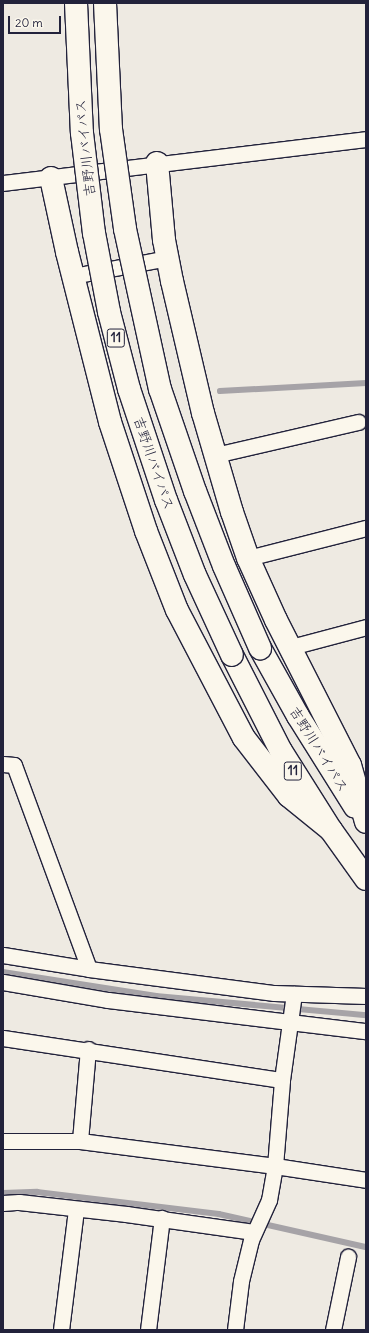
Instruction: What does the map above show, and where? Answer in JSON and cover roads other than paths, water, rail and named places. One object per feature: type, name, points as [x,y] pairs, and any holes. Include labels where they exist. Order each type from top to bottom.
[{"type":"highway","name":"吉野川バイパス","points":[[76,3],[82,133],[94,233],[109,312],[129,388],[166,500],[195,575],[232,655],[281,751],[331,830],[366,879]]},
{"type":"highway","name":"吉野川バイパス","points":[[106,3],[111,129],[125,229],[160,388],[197,498],[260,648],[298,716],[366,825]]},
{"type":"highway","points":[[157,163],[168,258],[203,413],[215,455],[248,558],[350,765],[366,822]]},
{"type":"highway","name":"11","points":[[51,178],[73,276],[110,422],[146,531],[177,610],[244,738],[289,796],[331,830]]},
{"type":"street","points":[[3,183],[51,178],[157,163],[366,139]]},
{"type":"street","points":[[73,276],[168,258]]},
{"type":"street","points":[[215,455],[358,422]]},
{"type":"street","points":[[248,558],[366,528]]},
{"type":"street","points":[[291,647],[366,627]]},
{"type":"street","points":[[3,764],[14,765],[89,969]]},
{"type":"street","points":[[3,955],[89,969],[291,1009],[366,1031]]},
{"type":"street","points":[[3,982],[108,1000],[291,1009],[366,996]]},
{"type":"street","points":[[235,1330],[241,1281],[257,1226],[269,1200],[275,1166],[282,1080],[291,1009]]},
{"type":"street","points":[[3,1038],[88,1049],[282,1080]]},
{"type":"street","points":[[80,1141],[88,1049]]},
{"type":"street","points":[[3,1141],[80,1141],[275,1166],[366,1180]]},
{"type":"street","points":[[3,1203],[19,1202],[162,1218],[257,1226]]},
{"type":"street","points":[[61,1330],[76,1209]]},
{"type":"street","points":[[148,1330],[162,1218]]},
{"type":"street","points":[[333,1330],[348,1257]]},
{"type":"waterway","points":[[220,391],[366,383]]},
{"type":"waterway","points":[[3,972],[156,996],[366,1015]]},
{"type":"waterway","points":[[3,1193],[37,1192],[219,1214],[366,1247]]}]
